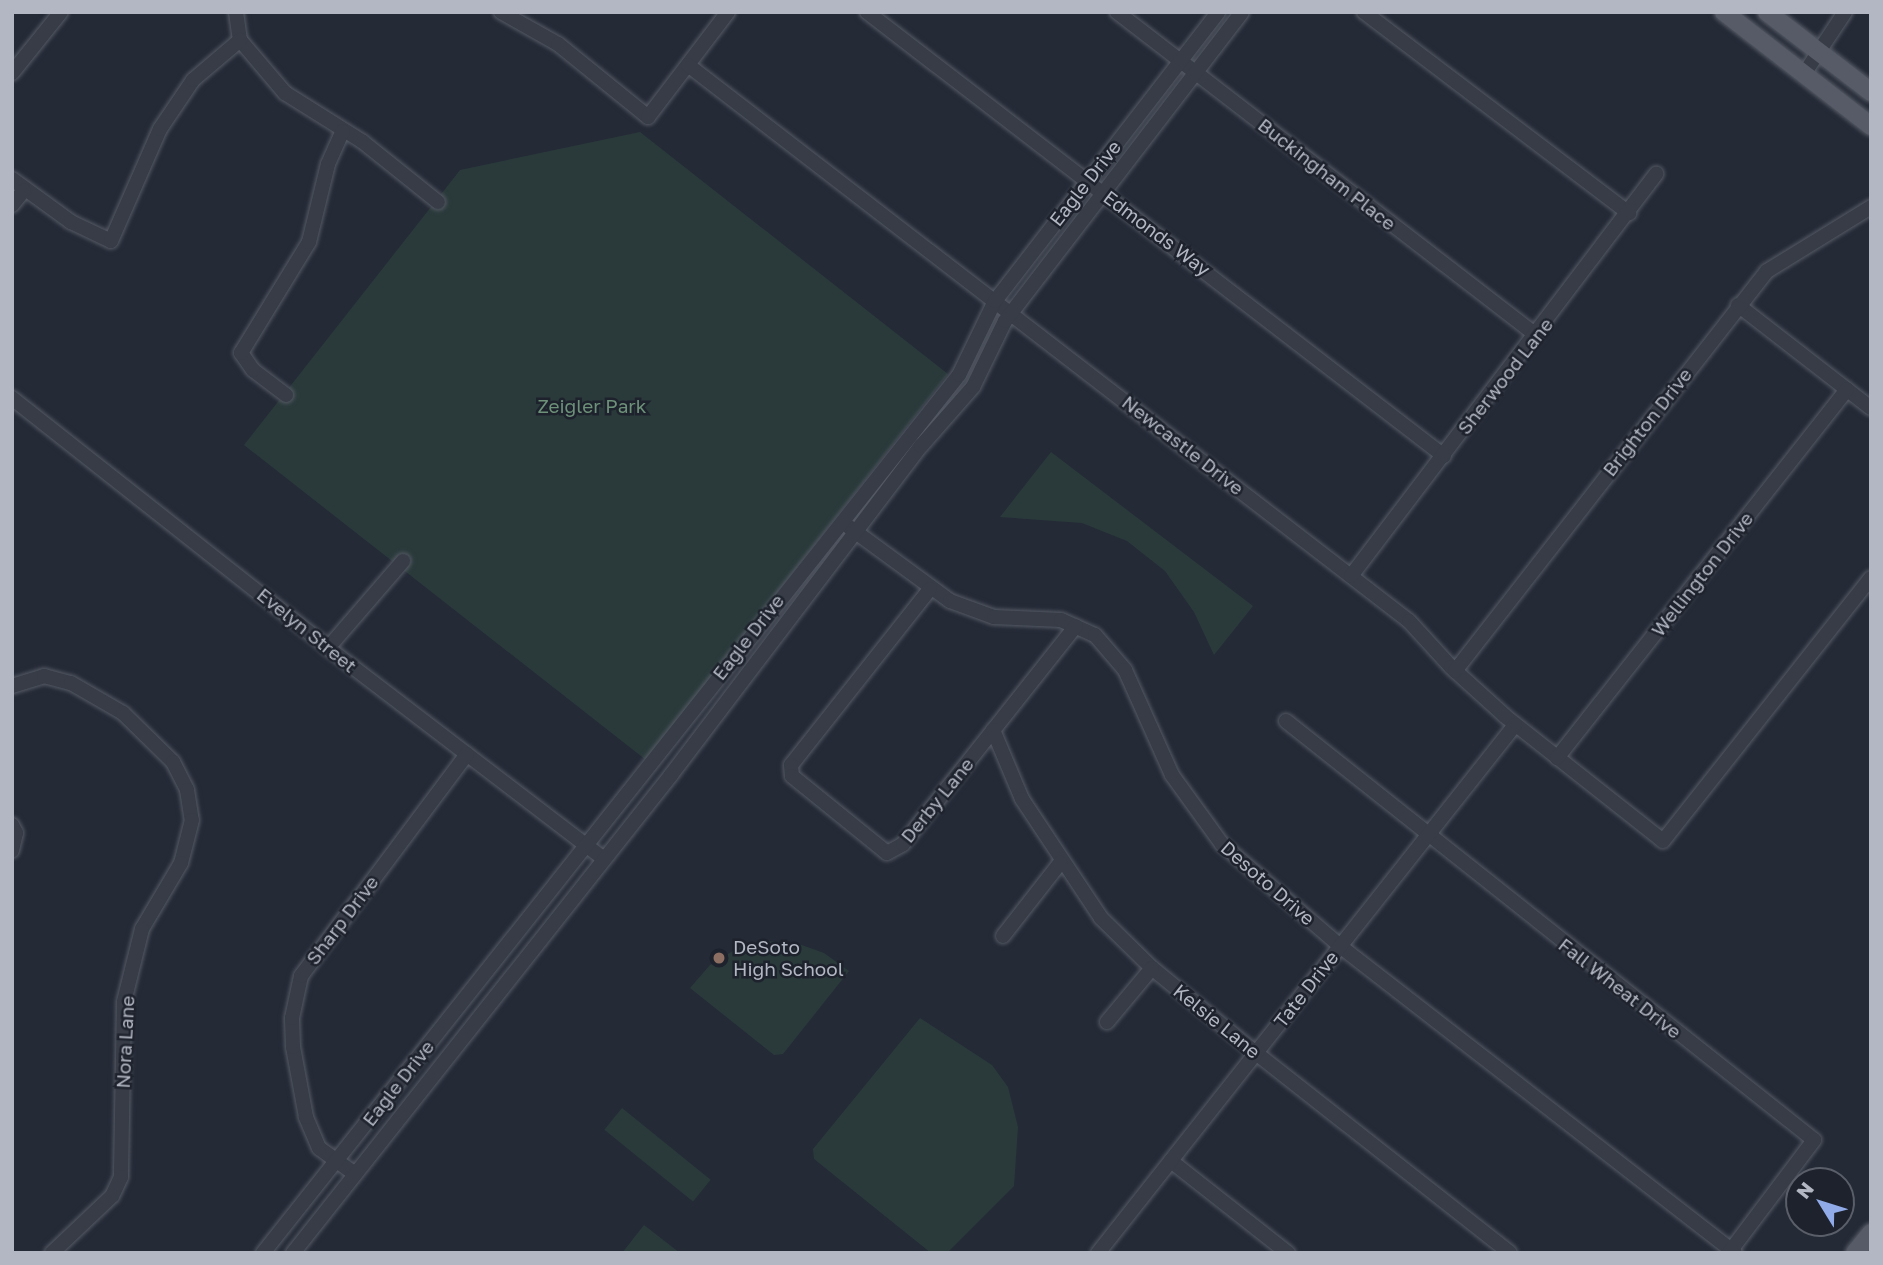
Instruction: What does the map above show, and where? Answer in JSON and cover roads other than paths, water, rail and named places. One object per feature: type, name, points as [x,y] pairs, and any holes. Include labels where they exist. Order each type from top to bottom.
[{"type":"main road","points":[[1724,12],[1871,126]]},
{"type":"main road","points":[[1767,12],[1871,92]]},
{"type":"main road","points":[[1855,1253],[1871,1233]]},
{"type":"street","points":[[12,73],[61,12]]},
{"type":"street","points":[[236,12],[240,40],[285,93],[363,142],[438,202]]},
{"type":"street","points":[[501,12],[558,44],[648,117],[729,12]]},
{"type":"street","name":"Edmonds Way","points":[[867,12],[1444,456]]},
{"type":"street","name":"Buckingham Place","points":[[1117,12],[1536,335]]},
{"type":"street","name":"Eagle Drive","points":[[263,1253],[811,556],[959,375],[995,301],[1218,12]]},
{"type":"street","name":"Eagle Drive","points":[[293,1253],[676,768],[855,532],[973,387],[1011,313],[1242,12]]},
{"type":"street","points":[[1364,12],[1629,214]]},
{"type":"street","points":[[1804,74],[1845,12]]},
{"type":"street","points":[[12,179],[71,222],[111,241],[160,129],[193,80],[240,40]]},
{"type":"street","name":"Newcastle Drive","points":[[688,65],[1428,637],[1455,671],[1515,725],[1663,841],[1871,578]]},
{"type":"street","points":[[285,395],[253,370],[241,353],[309,242],[328,164],[343,131]]},
{"type":"street","name":"Sherwood Lane","points":[[1351,576],[1629,214],[1656,174]]},
{"type":"street","points":[[12,205],[24,190]]},
{"type":"street","name":"Brighton Drive","points":[[1455,671],[1767,271],[1867,214]]},
{"type":"street","points":[[1738,305],[1871,408]]},
{"type":"street","points":[[959,375],[973,387]]},
{"type":"street","name":"Wellington Drive","points":[[1558,758],[1847,390]]},
{"type":"street","name":"Evelyn Street","points":[[12,398],[328,648],[604,859]]},
{"type":"street","name":"Desoto Drive","points":[[840,520],[930,589],[994,617],[1045,617],[1095,635],[1125,670],[1172,775],[1217,839],[1340,946],[1732,1252]]},
{"type":"street","points":[[764,650],[795,594],[819,565],[811,556]]},
{"type":"street","points":[[328,648],[403,561]]},
{"type":"street","name":"Derby Lane","points":[[930,589],[791,765],[792,776],[873,845],[894,852],[1076,626]]},
{"type":"street","name":"Nora Lane","points":[[12,686],[44,676],[91,692],[144,730],[173,762],[187,790],[192,820],[181,863],[142,929],[124,1002],[121,1177],[112,1196],[52,1253]]},
{"type":"street","name":"Fall Wheat Drive","points":[[1286,721],[1427,836],[1814,1140],[1732,1252]]},
{"type":"street","name":"Tate Drive","points":[[1098,1253],[1515,725]]},
{"type":"street","name":"Kelsie Lane","points":[[993,730],[1022,799],[1060,863],[1101,918],[1152,968],[1510,1253]]},
{"type":"street","points":[[658,753],[676,768]]},
{"type":"street","name":"Sharp Drive","points":[[355,1174],[318,1148],[297,1082],[292,1018],[301,976],[467,754]]},
{"type":"street","points":[[12,825],[16,834],[12,851]]},
{"type":"street","points":[[1003,936],[1060,863]]},
{"type":"street","points":[[1107,1022],[1152,968]]},
{"type":"street","points":[[467,995],[485,1009]]},
{"type":"street","points":[[1171,1161],[1288,1253]]},
{"type":"place","name":"DeSoto High School","points":[[719,958]]},
{"type":"park label","name":"Zeigler Park","points":[[592,406]]}]
